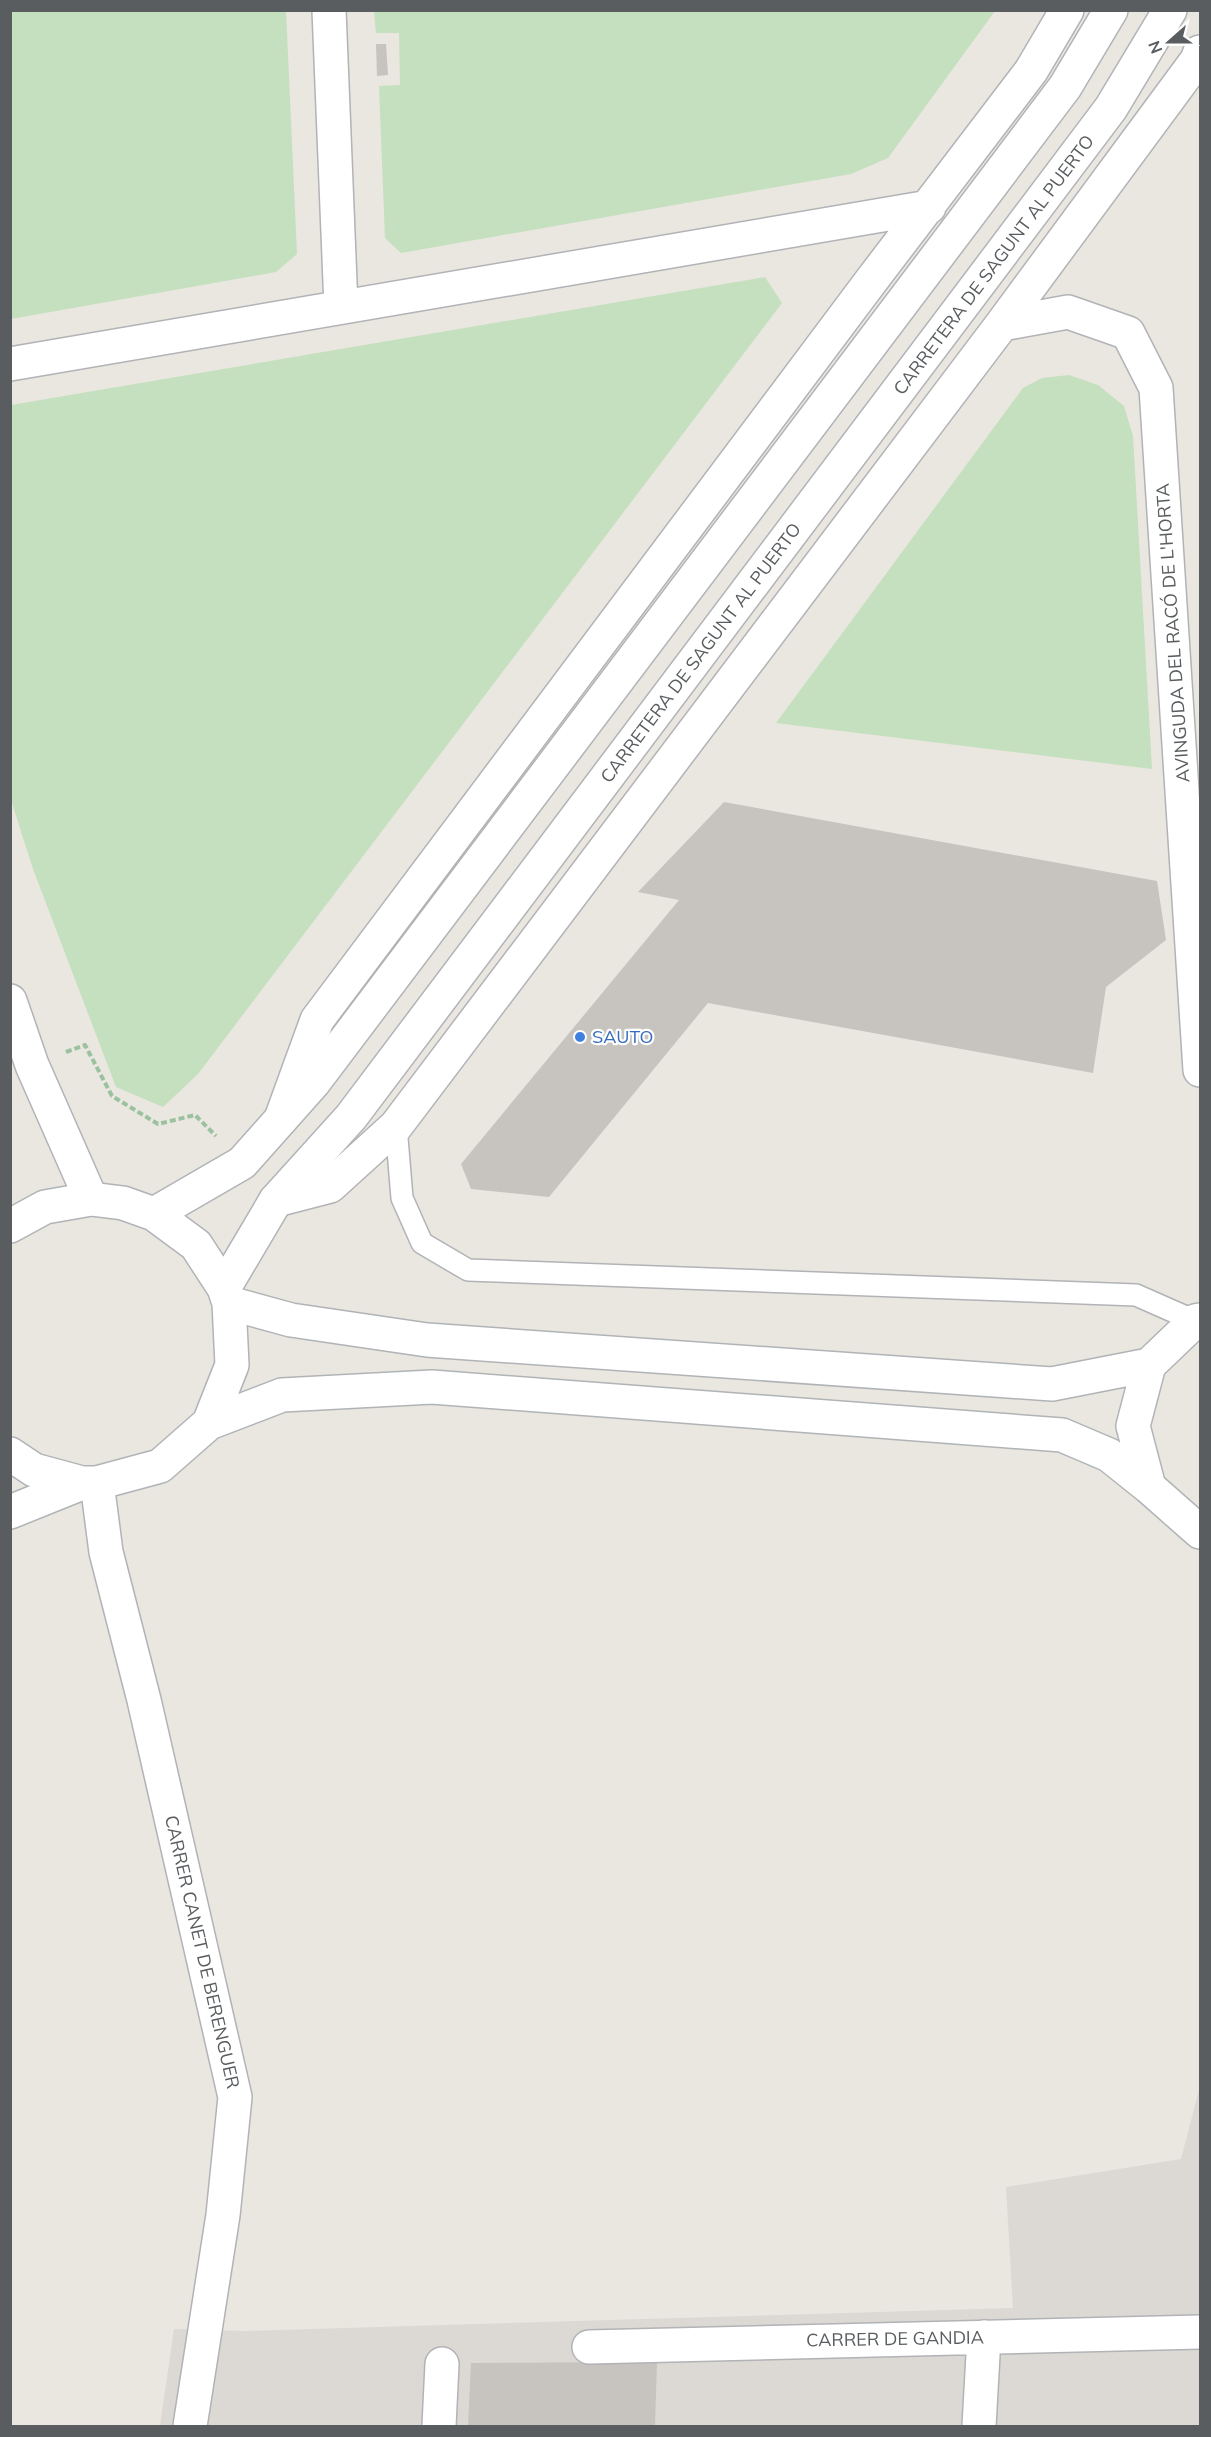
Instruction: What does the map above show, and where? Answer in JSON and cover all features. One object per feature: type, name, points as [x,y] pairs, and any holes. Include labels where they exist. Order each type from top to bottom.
[{"type":"street","points":[[329,10],[341,307]]},
{"type":"street","points":[[280,1121],[317,1020],[1030,71],[1067,10]]},
{"type":"street","points":[[154,1214],[242,1163],[314,1082],[1058,96],[1111,10]]},
{"type":"street","name":"CARRETERA DE SAGUNT AL PUERTO","points":[[226,1295],[276,1200],[351,1117],[1097,127],[1111,108],[1170,10]]},
{"type":"street","points":[[276,1200],[330,1186],[396,1126],[1199,67]]},
{"type":"street","points":[[10,364],[929,207]]},
{"type":"street","name":"AVINGUDA DEL RACÓ DE L'HORTA","points":[[1002,324],[1068,312],[1128,333],[1156,388],[1200,1070]]},
{"type":"street","points":[[10,1000],[32,1065],[91,1199]]},
{"type":"street","points":[[10,1226],[45,1207],[91,1199],[123,1203],[154,1214],[196,1245],[226,1295],[232,1365],[209,1423]]},
{"type":"street","points":[[226,1295],[291,1320],[427,1340],[1052,1384],[1149,1365]]},
{"type":"street","points":[[1149,1487],[1133,1426],[1149,1365],[1199,1316]]},
{"type":"street","points":[[10,1512],[89,1483],[160,1466],[209,1423],[282,1395],[432,1387],[1062,1435],[1109,1455],[1200,1532]]},
{"type":"street","points":[[10,1454],[34,1470],[89,1483]]},
{"type":"street","name":"CARRER CANET DE BERENGUER","points":[[89,1483],[144,1700],[235,2097],[223,2215],[190,2427]]},
{"type":"street","name":"CARRER DE GANDIA","points":[[589,2347],[1200,2332]]},
{"type":"street","points":[[979,2427],[984,2337]]},
{"type":"street","points":[[439,2427],[442,2364]]},
{"type":"lane","points":[[396,1126],[402,1198],[422,1243],[468,1270],[1136,1295],[1199,1316]]},
{"type":"path","points":[[32,1065],[85,1045],[112,1096],[158,1124],[195,1115],[242,1163]]},
{"type":"shaded area","points":[[1200,2086],[1200,2426],[160,2426],[174,2329],[245,2331],[1013,2308],[1006,2187],[1181,2159]]},
{"type":"green space","points":[[11,10],[286,11],[297,254],[276,272],[11,319]]},
{"type":"green space","points":[[374,11],[995,11],[888,158],[851,174],[401,253],[385,238],[379,86],[400,85],[399,33],[376,33]]},
{"type":"green space","points":[[765,277],[782,303],[198,1074],[163,1107],[116,1087],[33,869],[11,800],[11,405]]},
{"type":"green space","points":[[1069,375],[1098,385],[1124,406],[1133,436],[1152,769],[776,723],[1023,388],[1042,378]]},
{"type":"building","points":[[376,44],[386,44],[388,75],[377,76]]},
{"type":"building","points":[[724,802],[1157,881],[1166,940],[1106,987],[1093,1073],[708,1003],[549,1197],[471,1189],[461,1164],[679,900],[638,892]]},
{"type":"building","points":[[657,2362],[655,2426],[468,2426],[471,2363]]},
{"type":"place","name":"SAUTO","points":[[580,1037]]}]
